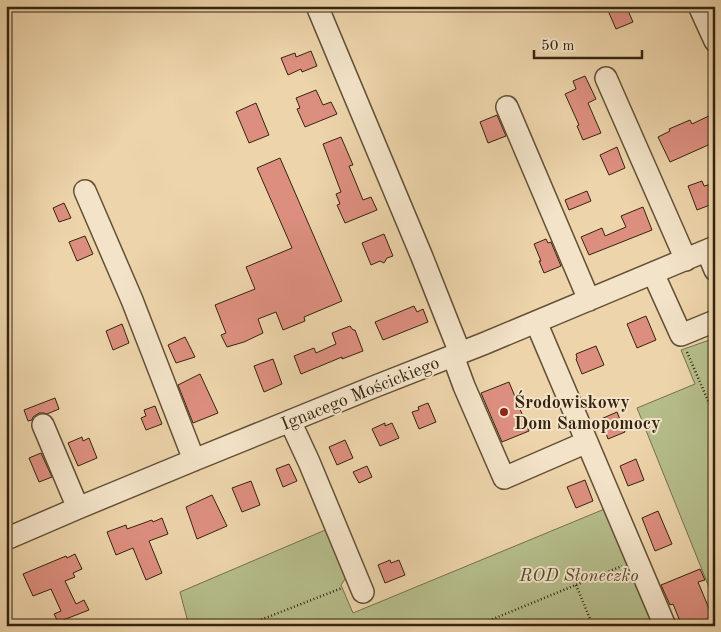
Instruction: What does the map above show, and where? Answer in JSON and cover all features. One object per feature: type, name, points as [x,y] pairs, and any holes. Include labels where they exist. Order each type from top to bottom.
[{"type":"street","points":[[317,6],[422,257],[456,354],[464,386],[504,478],[587,442]]},
{"type":"street","points":[[700,6],[715,41]]},
{"type":"street","points":[[606,78],[686,260]]},
{"type":"street","points":[[507,107],[589,300]]},
{"type":"street","points":[[86,191],[132,300],[194,460]]},
{"type":"street","points":[[711,249],[715,270]]},
{"type":"street","name":"Ignacego Mościckiego","points":[[6,540],[194,460],[711,249]]},
{"type":"street","points":[[653,273],[681,335],[715,321]]},
{"type":"street","points":[[536,322],[665,626]]},
{"type":"street","points":[[290,421],[360,586]]},
{"type":"street","points":[[43,425],[78,508]]},
{"type":"path","points":[[681,335],[715,417]]},
{"type":"path","points":[[476,626],[637,560]]},
{"type":"path","points":[[576,584],[593,626]]},
{"type":"path","points":[[245,626],[360,586]]},
{"type":"green space","points":[[715,338],[715,602],[637,408],[695,384],[681,350]]},
{"type":"green space","name":"ROD Słoneczko","points":[[607,508],[658,626],[189,626],[180,592],[330,528],[349,573],[341,585],[353,613]]},
{"type":"building","points":[[606,6],[626,6],[633,22],[616,29]]},
{"type":"building","points":[[311,51],[317,66],[302,72],[301,69],[288,75],[281,58],[295,53],[296,57]]},
{"type":"building","points":[[585,76],[596,99],[588,103],[601,133],[583,140],[577,126],[579,125],[565,94],[576,89],[573,81]]},
{"type":"building","points":[[316,90],[323,105],[331,102],[337,114],[305,127],[297,109],[300,108],[296,98]]},
{"type":"building","points":[[256,103],[269,135],[249,143],[236,112]]},
{"type":"building","points":[[715,113],[715,142],[670,162],[658,137],[670,131],[669,129],[690,120],[692,124]]},
{"type":"building","points":[[497,115],[506,136],[488,143],[480,122]]},
{"type":"building","points":[[341,137],[353,165],[349,166],[363,200],[371,197],[377,210],[345,223],[337,205],[340,204],[336,194],[341,192],[323,144]]},
{"type":"building","points":[[617,147],[625,168],[609,175],[600,155]]},
{"type":"building","points":[[280,158],[342,301],[304,317],[305,321],[283,330],[276,312],[258,319],[263,333],[244,342],[227,347],[221,335],[226,333],[215,305],[255,289],[246,267],[292,248],[257,168]]},
{"type":"building","points":[[702,181],[704,186],[712,184],[715,192],[715,203],[697,210],[688,186]]},
{"type":"building","points":[[587,191],[591,201],[569,210],[565,200]]},
{"type":"building","points":[[64,203],[71,218],[59,222],[53,208]]},
{"type":"building","points":[[643,207],[652,230],[589,255],[581,237],[602,228],[605,236],[626,227],[621,216]]},
{"type":"building","points":[[384,234],[393,256],[387,258],[384,263],[380,261],[371,265],[362,243]]},
{"type":"building","points":[[85,236],[93,254],[77,261],[69,242]]},
{"type":"building","points":[[546,239],[548,243],[551,242],[561,266],[544,273],[534,244]]},
{"type":"building","points":[[414,306],[417,312],[423,309],[428,322],[383,340],[375,322]]},
{"type":"building","points":[[646,316],[656,340],[637,348],[627,324]]},
{"type":"building","points":[[122,324],[129,343],[113,350],[106,331]]},
{"type":"building","points":[[350,326],[355,330],[363,351],[342,359],[342,357],[301,374],[294,356],[314,348],[316,353],[336,344],[332,333]]},
{"type":"building","points":[[185,337],[195,357],[176,363],[168,345]]},
{"type":"building","points":[[596,346],[604,365],[582,374],[576,354]]},
{"type":"building","points":[[273,359],[282,384],[264,392],[254,366]]},
{"type":"building","points":[[200,374],[218,413],[193,423],[178,385]]},
{"type":"building","name":"Środowiskowy Dom Samopomocy","points":[[509,382],[529,431],[502,442],[481,393]]},
{"type":"building","points":[[55,398],[59,409],[47,414],[39,413],[32,420],[28,421],[24,410]]},
{"type":"building","points":[[428,403],[436,422],[419,429],[412,412],[419,410],[418,407]]},
{"type":"building","points":[[155,406],[162,424],[146,430],[141,418],[146,416],[144,410]]},
{"type":"building","points":[[617,412],[625,432],[608,439],[601,419]]},
{"type":"building","points":[[385,423],[385,426],[392,423],[399,438],[380,446],[372,429]]},
{"type":"building","points":[[82,437],[83,441],[89,438],[97,458],[78,466],[68,443]]},
{"type":"building","points":[[345,440],[353,458],[337,465],[329,447]]},
{"type":"building","points":[[41,453],[52,477],[39,482],[29,458]]},
{"type":"building","points":[[636,459],[644,480],[628,486],[620,466]]},
{"type":"building","points":[[289,464],[297,481],[283,487],[276,469]]},
{"type":"building","points":[[367,466],[372,477],[359,483],[353,472]]},
{"type":"building","points":[[585,480],[593,501],[576,508],[567,487]]},
{"type":"building","points":[[251,481],[260,505],[242,512],[232,488]]},
{"type":"building","points":[[212,495],[227,526],[197,539],[186,507]]},
{"type":"building","points":[[658,511],[672,544],[655,551],[642,518]]},
{"type":"building","points":[[162,518],[168,534],[149,541],[162,573],[146,580],[133,548],[116,555],[107,532],[126,525],[127,529]]},
{"type":"building","points":[[75,554],[82,569],[73,573],[75,577],[65,581],[76,604],[84,600],[89,610],[58,622],[54,614],[61,611],[51,589],[33,596],[23,574]]},
{"type":"building","points":[[390,560],[391,563],[399,560],[405,575],[385,583],[378,565]]},
{"type":"building","points":[[700,569],[705,580],[698,582],[715,626],[682,626],[673,604],[670,605],[661,585]]},
{"type":"place","name":"Środowiskowy Dom Samopomocy","points":[[504,412]]}]
